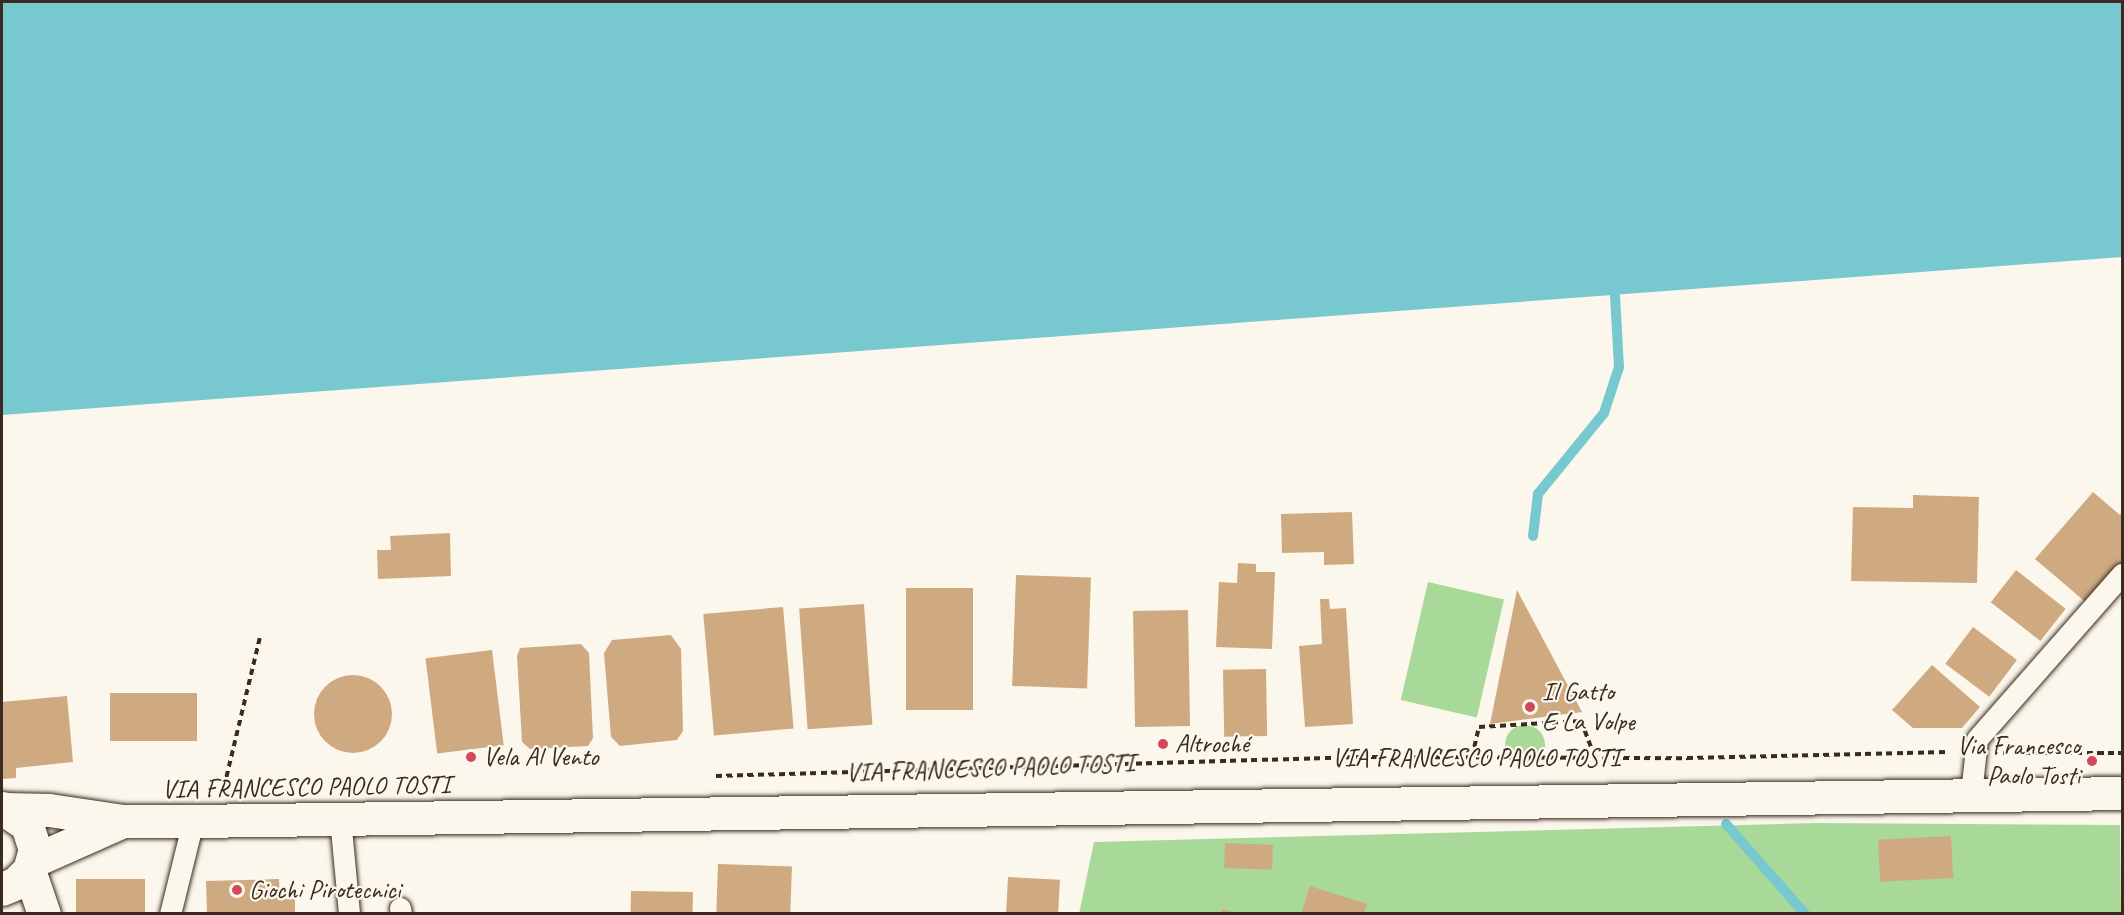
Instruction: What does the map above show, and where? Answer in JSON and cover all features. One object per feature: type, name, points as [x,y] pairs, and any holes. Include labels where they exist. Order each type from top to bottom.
[{"type":"street","name":"VIA FRANCESCO PAOLO TOSTI","points":[[4,809],[49,810],[123,821],[193,821],[2122,793]]},
{"type":"street","points":[[4,809],[27,825],[33,836],[31,866],[44,914]]},
{"type":"street","name":"VIA FRANCESCO PAOLO TOSTI","points":[[2,890],[16,883],[31,866],[123,821]]},
{"type":"lane","points":[[1971,794],[1977,739],[2122,574]]},
{"type":"lane","points":[[340,818],[349,914]]},
{"type":"lane","points":[[170,914],[193,821]]},
{"type":"path","points":[[223,790],[260,637]]},
{"type":"path","points":[[1472,757],[1479,727],[1581,721],[1595,758]]},
{"type":"path","name":"VIA FRANCESCO PAOLO TOSTI","points":[[712,776],[1361,757],[1595,758],[2122,753]]},
{"type":"path","name":"VIA FRANCESCO PAOLO TOSTI","points":[[213,791],[235,790]]},
{"type":"green space","points":[[1428,582],[1504,600],[1477,717],[1401,700]]},
{"type":"green space","points":[[1525,725],[1539,731],[1545,745],[1539,759],[1525,765],[1511,759],[1505,745],[1511,731]]},
{"type":"green space","points":[[1816,823],[2120,825],[2121,913],[1079,914],[1094,842]]},
{"type":"water","points":[[2,2],[2122,2],[2122,257],[2,415]]},
{"type":"building","points":[[2093,492],[2120,515],[2122,512],[2122,567],[2089,605],[2035,559]]},
{"type":"building","points":[[1913,495],[1979,497],[1977,583],[1851,581],[1853,507],[1913,508]]},
{"type":"building","points":[[1352,512],[1354,564],[1324,565],[1324,552],[1282,553],[1281,514]]},
{"type":"building","points":[[450,533],[451,576],[378,579],[377,550],[391,550],[390,536]]},
{"type":"building","points":[[1238,563],[1256,564],[1256,572],[1275,572],[1272,649],[1216,647],[1219,582],[1237,583]]},
{"type":"building","points":[[2016,570],[2066,609],[2040,641],[1991,602]]},
{"type":"building","points":[[1016,575],[1091,578],[1087,689],[1012,686]]},
{"type":"building","points":[[906,588],[973,588],[973,710],[906,710]]},
{"type":"building","points":[[1517,590],[1582,712],[1490,724]]},
{"type":"building","points":[[1320,599],[1329,599],[1330,609],[1346,608],[1353,724],[1305,727],[1299,646],[1322,644]]},
{"type":"building","points":[[864,604],[872,725],[808,729],[799,609]]},
{"type":"building","points":[[783,607],[794,729],[714,736],[703,614]]},
{"type":"building","points":[[1188,610],[1190,726],[1135,727],[1133,611]]},
{"type":"building","points":[[1973,627],[2017,660],[1989,697],[1945,664]]},
{"type":"building","points":[[671,635],[681,649],[683,731],[677,740],[620,746],[611,737],[604,653],[612,640]]},
{"type":"building","points":[[581,644],[589,653],[593,738],[588,746],[530,749],[522,742],[517,656],[520,648]]},
{"type":"building","points":[[492,650],[504,745],[437,753],[425,658]]},
{"type":"building","points":[[1932,665],[1980,707],[1962,728],[1913,728],[1892,710]]},
{"type":"building","points":[[1266,669],[1267,736],[1224,737],[1223,670]]},
{"type":"building","points":[[353,675],[368,678],[380,687],[389,699],[392,714],[389,729],[380,741],[368,750],[353,753],[338,750],[326,741],[317,729],[314,714],[317,699],[326,687],[338,678]]},
{"type":"building","points":[[110,693],[197,693],[197,741],[110,741]]},
{"type":"building","points":[[67,696],[73,762],[16,768],[16,778],[2,779],[2,702]]},
{"type":"building","points":[[1951,836],[1953,878],[1880,882],[1878,840]]},
{"type":"building","points":[[1225,843],[1273,845],[1272,870],[1224,868]]},
{"type":"building","points":[[718,864],[792,867],[790,914],[716,914]]},
{"type":"building","points":[[1008,877],[1060,880],[1058,914],[1006,914]]},
{"type":"building","points":[[76,879],[145,879],[145,914],[76,914]]},
{"type":"building","points":[[279,879],[280,899],[295,899],[295,914],[207,914],[206,881]]},
{"type":"building","points":[[1310,886],[1367,904],[1364,914],[1301,914]]},
{"type":"building","points":[[631,891],[693,892],[693,914],[631,914]]},
{"type":"building","points":[[1222,909],[1237,913],[1237,914],[1221,914]]},
{"type":"waterway","points":[[1533,536],[1538,494],[1604,413],[1619,367],[1615,295]]},
{"type":"waterway","points":[[1726,824],[1805,914]]},
{"type":"place","name":"Il Gatto E La Volpe","points":[[1530,707]]},
{"type":"place","name":"Altroché","points":[[1163,744]]},
{"type":"place","name":"Vela Al Vento","points":[[471,757]]},
{"type":"place","name":"Via Francesco Paolo Tosti","points":[[2092,761]]},
{"type":"place","name":"Giochi Pirotecnici","points":[[237,890]]}]
